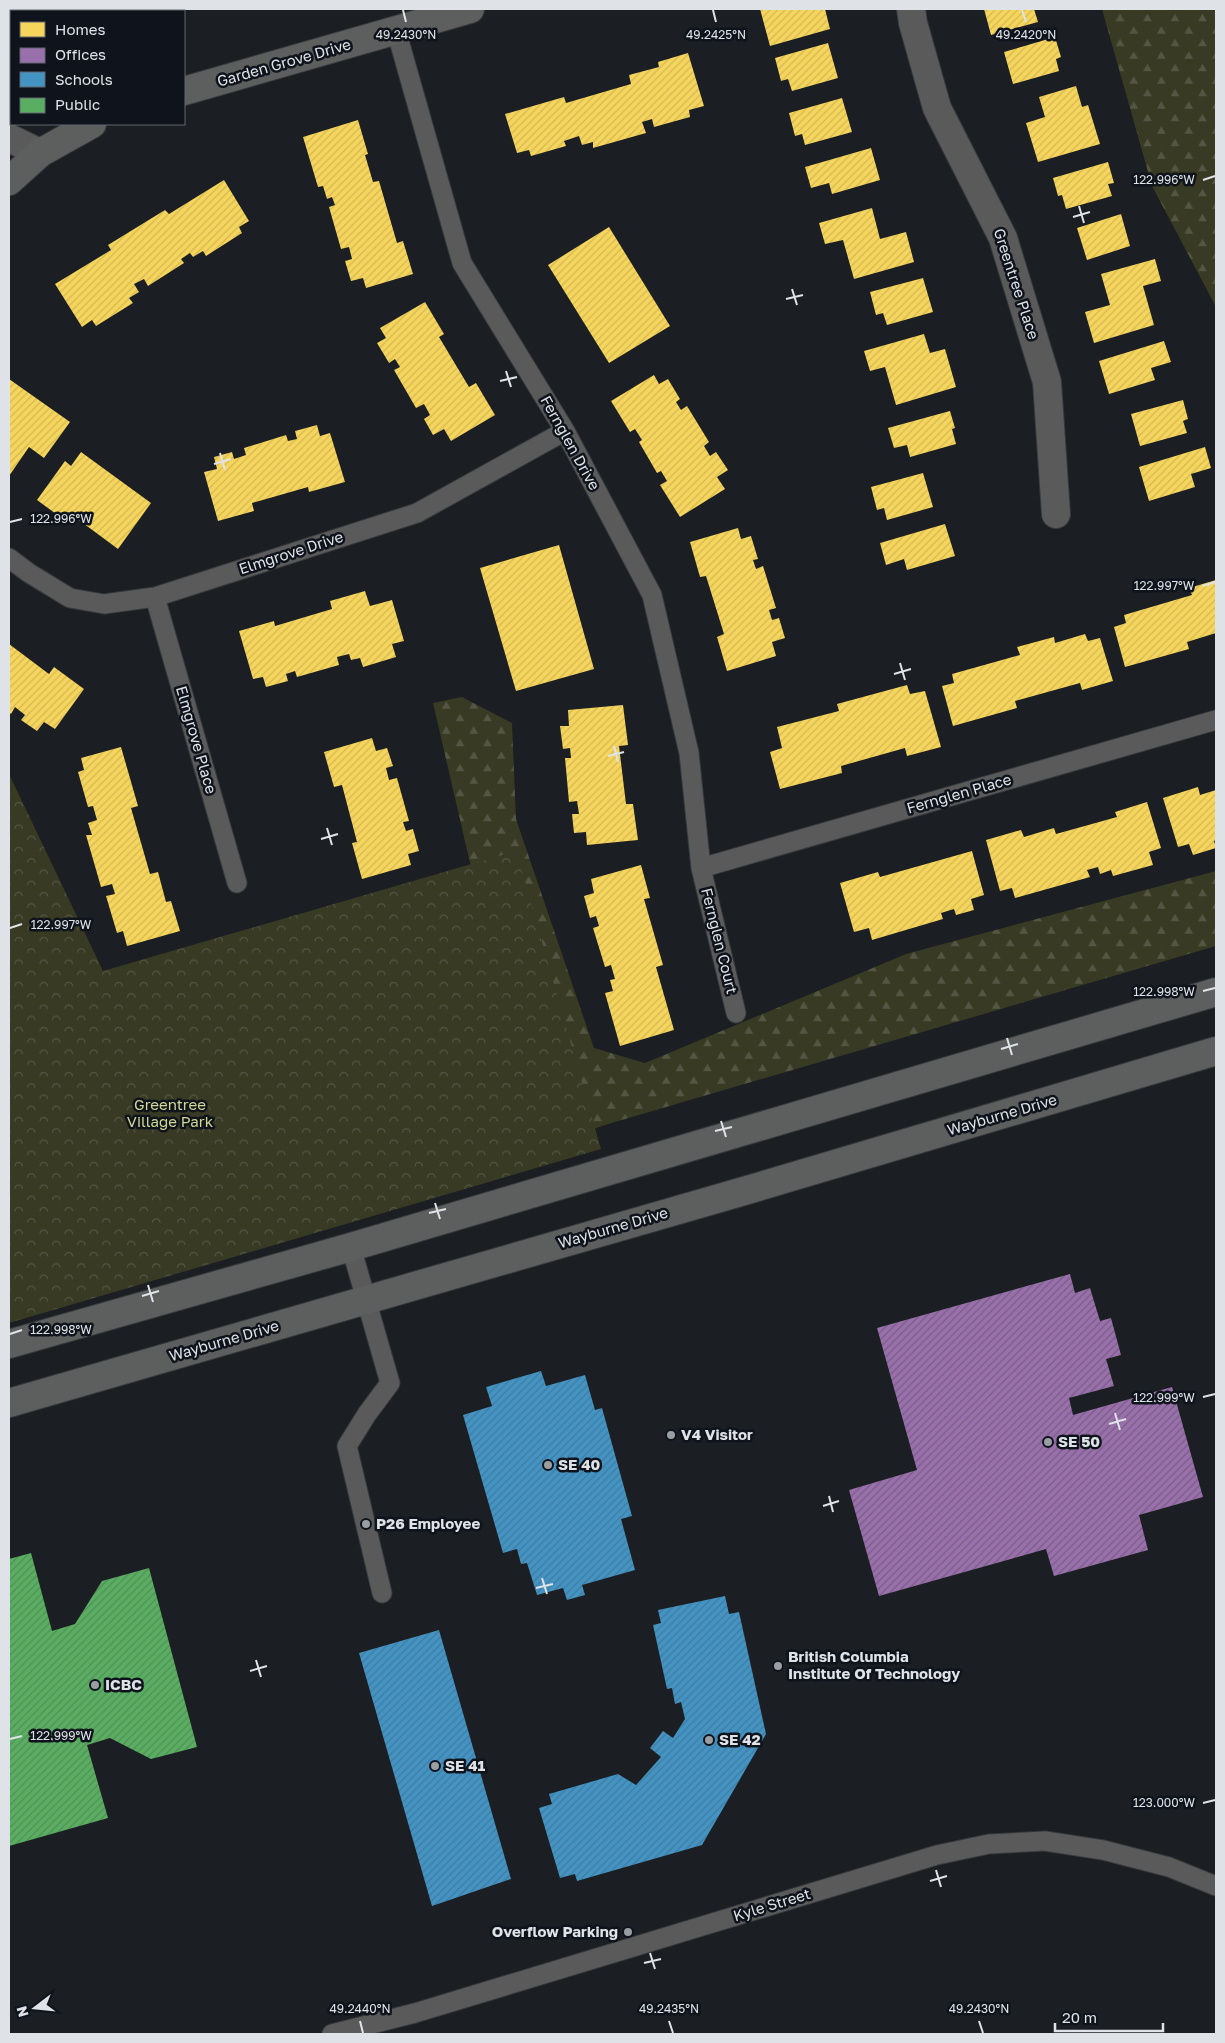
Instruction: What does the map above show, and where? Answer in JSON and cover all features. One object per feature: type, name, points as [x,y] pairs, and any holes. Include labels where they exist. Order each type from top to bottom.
[{"type":"street","name":"Garden Grove Drive","points":[[185,91],[470,9]]},
{"type":"street","name":"Greentree Place","points":[[911,9],[913,23],[937,108],[1003,238],[1047,382],[1056,514]]},
{"type":"street","points":[[9,181],[40,153],[90,125]]},
{"type":"street","points":[[9,138],[40,153]]},
{"type":"street","points":[[9,1344],[351,1247],[1216,992]]},
{"type":"street","name":"Wayburne Drive","points":[[9,1403],[368,1300],[1216,1051]]},
{"type":"lane","name":"Fernglen Drive","points":[[396,30],[462,263],[565,431],[652,596],[689,753],[701,868]]},
{"type":"lane","name":"Elmgrove Drive","points":[[9,558],[29,573],[70,598],[104,604],[155,597],[417,512],[565,431]]},
{"type":"lane","name":"Elmgrove Place","points":[[155,597],[237,883]]},
{"type":"lane","name":"Fernglen Place","points":[[701,868],[1216,720]]},
{"type":"lane","name":"Fernglen Court","points":[[701,868],[736,1013]]},
{"type":"lane","points":[[351,1247],[368,1300],[390,1383],[346,1446],[382,1593]]},
{"type":"lane","name":"Kyle Street","points":[[332,2034],[415,2013],[937,1855],[989,1844],[1045,1841],[1103,1850],[1169,1867],[1216,1886]]},
{"type":"green space","points":[[1102,9],[1216,9],[1216,307],[1152,186]]},
{"type":"green space","name":"Greentree Village Park","points":[[462,697],[512,723],[516,819],[594,1048],[645,1063],[906,954],[1216,871],[1216,946],[615,1122],[314,1216],[213,1234],[150,1265],[88,1290],[9,1164],[9,783],[92,993],[471,867],[433,703]]},
{"type":"green space","name":"Greentree Village Park","points":[[9,774],[103,971],[516,851],[601,1149],[9,1323]]},
{"type":"building: Homes","points":[[9,9],[28,9],[10,10],[10,64]]},
{"type":"building: Homes","points":[[48,9],[82,10],[48,10]]},
{"type":"building: Homes","points":[[120,9],[161,9],[161,10]]},
{"type":"building: Homes","points":[[760,9],[825,9],[830,29],[770,46]]},
{"type":"building: Homes","points":[[984,9],[1034,9],[1038,22],[991,35]]},
{"type":"building: Homes","points":[[1055,37],[1061,57],[1056,59],[1059,71],[1013,84],[1004,52]]},
{"type":"building: Homes","points":[[828,43],[838,78],[792,91],[788,79],[781,81],[775,58]]},
{"type":"building: Homes","points":[[688,53],[704,106],[689,110],[690,117],[654,127],[652,119],[642,122],[646,133],[593,148],[593,142],[582,145],[579,136],[564,141],[566,146],[531,156],[529,150],[517,153],[505,114],[564,97],[566,103],[631,84],[629,75],[659,67],[658,62]]},
{"type":"building: Homes","points":[[1076,86],[1082,107],[1088,105],[1100,144],[1038,162],[1026,123],[1045,117],[1039,97]]},
{"type":"building: Homes","points":[[842,98],[852,132],[805,145],[802,134],[795,136],[789,113]]},
{"type":"building: Homes","points":[[358,120],[368,154],[365,155],[373,182],[379,181],[397,243],[403,241],[413,274],[366,288],[363,278],[351,281],[345,261],[352,259],[349,247],[341,249],[329,207],[335,205],[332,197],[327,199],[323,186],[318,187],[303,137]]},
{"type":"building: Homes","points":[[871,148],[880,180],[832,194],[829,183],[811,188],[805,167]]},
{"type":"building: Homes","points":[[1108,162],[1114,183],[1108,184],[1112,196],[1066,209],[1062,195],[1058,196],[1053,178]]},
{"type":"building: Homes","points":[[224,180],[249,221],[239,227],[242,233],[206,256],[203,251],[193,257],[190,253],[181,259],[184,263],[148,286],[144,279],[134,284],[139,292],[129,298],[133,303],[96,326],[92,320],[82,327],[55,284],[111,250],[108,245],[165,210],[169,214]]},
{"type":"building: Homes","points":[[872,208],[880,239],[906,232],[914,262],[854,279],[843,240],[825,244],[819,223]]},
{"type":"building: Homes","points":[[1121,214],[1130,246],[1087,260],[1077,228]]},
{"type":"building: Homes","points":[[609,227],[670,326],[609,363],[548,265]]},
{"type":"building: Homes","points":[[1155,259],[1161,281],[1143,286],[1154,325],[1094,343],[1085,312],[1110,305],[1101,274]]},
{"type":"building: Homes","points":[[923,278],[933,312],[887,325],[883,313],[876,315],[870,292]]},
{"type":"building: Homes","points":[[425,302],[444,334],[439,337],[469,387],[476,383],[495,415],[451,441],[444,429],[433,435],[424,419],[430,415],[424,404],[416,408],[394,370],[400,367],[395,359],[389,363],[377,343],[386,338],[380,328]]},
{"type":"building: Homes","points":[[924,334],[930,353],[945,349],[956,387],[896,405],[885,367],[870,371],[864,351]]},
{"type":"building: Homes","points":[[1164,341],[1171,362],[1151,368],[1155,380],[1109,394],[1099,361]]},
{"type":"building: Homes","points":[[654,375],[659,384],[668,379],[680,399],[676,402],[681,410],[687,406],[709,442],[704,446],[710,456],[716,452],[728,470],[717,477],[725,489],[680,517],[660,485],[667,481],[661,471],[657,473],[639,442],[642,440],[635,429],[630,432],[611,401]]},
{"type":"building: Homes","points":[[9,379],[70,422],[44,458],[29,447],[9,476]]},
{"type":"building: Homes","points":[[1183,400],[1188,419],[1183,421],[1187,433],[1140,446],[1131,414]]},
{"type":"building: Homes","points":[[950,411],[955,428],[952,429],[956,444],[910,457],[907,445],[894,448],[888,428]]},
{"type":"building: Homes","points":[[317,425],[320,436],[330,433],[345,482],[309,492],[308,487],[252,503],[254,511],[218,521],[204,472],[217,469],[214,457],[232,452],[234,459],[246,455],[244,448],[286,435],[288,441],[297,439],[295,431]]},
{"type":"building: Homes","points":[[1205,447],[1211,468],[1191,474],[1195,487],[1149,501],[1139,467]]},
{"type":"building: Homes","points":[[81,452],[151,503],[118,549],[68,512],[63,519],[37,500],[65,461],[71,466]]},
{"type":"building: Homes","points":[[923,473],[933,507],[887,520],[884,508],[877,510],[871,487]]},
{"type":"building: Homes","points":[[945,524],[955,556],[907,570],[904,559],[886,565],[880,543]]},
{"type":"building: Homes","points":[[738,528],[741,539],[751,536],[758,559],[753,560],[756,569],[763,566],[776,608],[769,610],[772,620],[779,618],[785,638],[772,642],[776,656],[727,671],[717,637],[724,634],[706,576],[700,577],[690,542]]},
{"type":"building: Homes","points":[[559,545],[594,669],[516,691],[480,568]]},
{"type":"building: Homes","points":[[1216,580],[1216,633],[1187,642],[1189,649],[1125,667],[1114,627],[1126,623],[1124,615],[1192,595],[1189,588]]},
{"type":"building: Homes","points":[[365,591],[370,606],[392,600],[404,641],[392,644],[396,657],[363,667],[360,658],[351,660],[349,654],[337,657],[339,665],[297,677],[295,671],[286,674],[288,681],[266,687],[263,677],[253,679],[239,631],[274,621],[275,626],[332,609],[330,601]]},
{"type":"building: Homes","points":[[1085,634],[1088,641],[1100,638],[1113,681],[1082,690],[1080,683],[1015,701],[1017,708],[953,726],[942,686],[954,683],[952,674],[1020,655],[1017,647],[1054,637],[1055,643]]},
{"type":"building: Homes","points":[[9,644],[49,674],[54,667],[84,689],[55,729],[44,722],[37,731],[21,720],[25,715],[15,707],[11,714],[9,712]]},
{"type":"building: Homes","points":[[907,685],[910,694],[925,691],[941,747],[907,756],[905,748],[841,766],[842,773],[780,789],[770,752],[782,748],[777,727],[839,711],[837,704]]},
{"type":"building: Homes","points":[[623,705],[628,745],[619,746],[626,804],[633,804],[638,840],[587,845],[586,832],[574,833],[572,814],[579,814],[577,801],[569,802],[565,758],[571,758],[570,748],[563,749],[560,726],[569,726],[568,710]]},
{"type":"building: Homes","points":[[372,738],[376,751],[387,748],[393,766],[386,768],[389,780],[397,778],[409,821],[403,822],[406,831],[413,829],[419,851],[408,854],[411,865],[362,879],[352,843],[357,842],[342,785],[334,787],[324,752]]},
{"type":"building: Homes","points":[[121,747],[138,806],[131,808],[150,874],[158,872],[166,902],[171,901],[180,931],[127,946],[123,931],[117,933],[106,896],[115,894],[112,884],[101,887],[86,835],[92,835],[88,823],[97,820],[93,806],[88,807],[78,772],[84,770],[81,758]]},
{"type":"building: Homes","points":[[1198,787],[1200,795],[1216,790],[1216,840],[1214,841],[1216,848],[1193,855],[1189,844],[1178,847],[1163,798]]},
{"type":"building: Homes","points":[[1147,802],[1161,848],[1149,852],[1153,865],[1113,876],[1111,870],[1100,874],[1098,867],[1087,870],[1090,877],[1015,898],[1012,888],[1000,891],[986,840],[1021,830],[1024,837],[1054,828],[1056,834],[1117,817],[1115,812]]},
{"type":"building: Homes","points":[[972,851],[984,895],[971,899],[974,910],[956,915],[954,909],[941,913],[943,919],[872,940],[869,928],[854,932],[840,883],[878,872],[880,877]]},
{"type":"building: Homes","points":[[641,865],[650,898],[644,899],[663,965],[656,967],[674,1030],[620,1046],[605,993],[613,991],[610,980],[615,979],[611,965],[605,967],[593,928],[599,926],[596,916],[590,918],[584,896],[594,893],[591,879]]},
{"type":"building: Offices","name":"SE 50","points":[[1070,1274],[1075,1293],[1090,1288],[1100,1321],[1111,1318],[1121,1355],[1106,1359],[1114,1386],[1069,1398],[1073,1415],[1172,1387],[1203,1497],[1139,1515],[1148,1550],[1054,1576],[1046,1549],[879,1596],[849,1490],[917,1470],[877,1328]]},
{"type":"building: Schools","name":"SE 40","points":[[541,1371],[546,1386],[585,1375],[595,1410],[602,1408],[632,1516],[621,1519],[635,1570],[582,1585],[585,1595],[567,1600],[563,1588],[537,1595],[527,1563],[521,1564],[517,1549],[503,1553],[463,1415],[492,1406],[486,1387]]},
{"type":"building: Schools","name":"SE 42","points":[[725,1596],[729,1614],[739,1612],[766,1734],[702,1845],[577,1881],[575,1874],[560,1878],[539,1808],[552,1804],[549,1794],[618,1774],[636,1785],[661,1757],[650,1748],[663,1731],[673,1738],[685,1719],[681,1702],[675,1704],[672,1688],[667,1689],[653,1625],[661,1623],[658,1610]]},
{"type":"building: Schools","name":"SE 41","points":[[439,1630],[511,1879],[432,1906],[359,1653]]},
{"type":"building: Public","name":"ICBC","points":[[31,1553],[52,1631],[75,1624],[102,1581],[149,1568],[197,1747],[151,1759],[110,1738],[87,1745],[108,1818],[9,1846],[9,1559]]},
{"type":"place","name":"V4 Visitor","points":[[671,1435]]},
{"type":"place","name":"SE 50","points":[[1048,1442]]},
{"type":"place","name":"SE 40","points":[[548,1465]]},
{"type":"place","name":"P26 Employee","points":[[366,1524]]},
{"type":"place","name":"British Columbia Institute Of Technology","points":[[778,1666]]},
{"type":"place","name":"ICBC","points":[[95,1685]]},
{"type":"place","name":"SE 42","points":[[709,1740]]},
{"type":"place","name":"SE 41","points":[[435,1766]]},
{"type":"place","name":"Overflow Parking","points":[[628,1932]]}]
